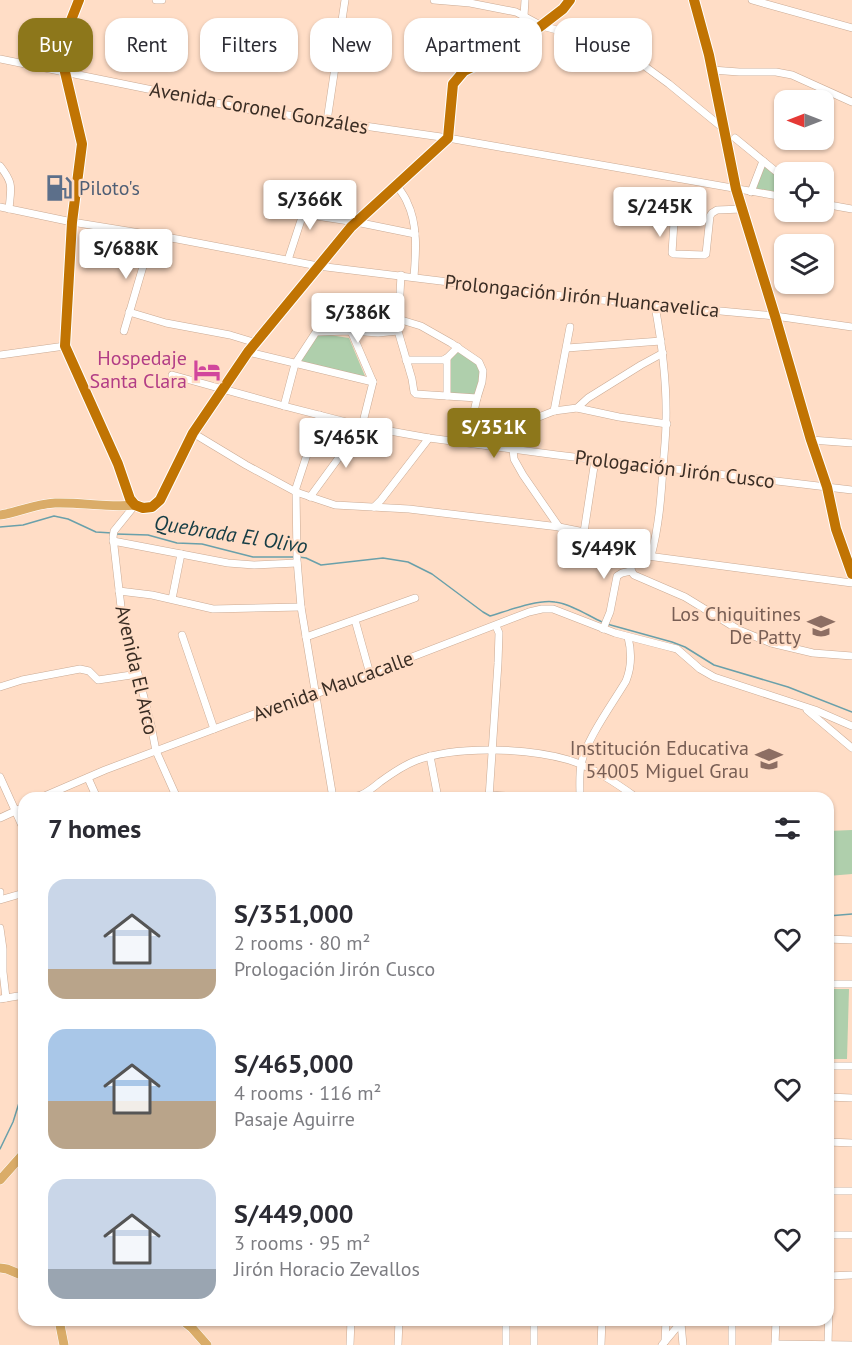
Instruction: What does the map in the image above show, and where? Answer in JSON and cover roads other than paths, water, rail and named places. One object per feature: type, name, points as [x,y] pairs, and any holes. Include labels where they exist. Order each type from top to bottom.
[{"type":"highway","points":[[72,18],[79,0]]},
{"type":"highway","points":[[542,26],[564,9],[570,0]]},
{"type":"highway","points":[[694,0],[712,70],[736,189],[827,487],[836,529],[852,574]]},
{"type":"highway","points":[[65,72],[82,144],[72,222],[65,346],[118,464],[130,499],[135,505],[143,508],[152,507],[160,500],[193,433],[248,352],[318,266],[356,222],[448,138],[453,84],[463,72]]},
{"type":"main road","points":[[0,515],[47,503],[135,505]]},
{"type":"main road","points":[[0,1180],[18,1160]]},
{"type":"main road","points":[[0,1268],[18,1274]]},
{"type":"main road","points":[[60,1326],[64,1345]]},
{"type":"main road","points":[[190,1326],[207,1345]]},
{"type":"street","points":[[156,0],[162,0]]},
{"type":"street","points":[[327,121],[345,0]]},
{"type":"street","points":[[434,0],[470,3],[516,12],[528,18]]},
{"type":"street","points":[[524,16],[525,0]]},
{"type":"street","points":[[752,0],[852,28]]},
{"type":"street","points":[[542,26],[583,37],[639,62],[724,129]]},
{"type":"street","name":"Avenida Coronel Gonzáles","points":[[0,59],[18,63]]},
{"type":"street","points":[[712,70],[776,72],[792,75],[852,102]]},
{"type":"street","name":"Avenida Coronel Gonzáles","points":[[65,72],[214,103],[448,138],[774,195]]},
{"type":"street","points":[[735,138],[774,170]]},
{"type":"street","points":[[752,192],[763,161]]},
{"type":"street","points":[[0,166],[11,183],[9,209]]},
{"type":"street","points":[[397,185],[414,221],[416,257],[414,277]]},
{"type":"street","points":[[288,260],[307,195]]},
{"type":"street","points":[[834,206],[852,209]]},
{"type":"street","name":"Prolongación Jirón Huancavelica","points":[[0,207],[318,266],[655,306],[775,316],[852,327]]},
{"type":"street","points":[[674,222],[672,253],[704,255],[712,213],[717,210],[742,209]]},
{"type":"street","points":[[303,214],[415,234]]},
{"type":"street","points":[[124,331],[152,236]]},
{"type":"street","points":[[401,275],[398,332],[414,392],[416,394],[477,398]]},
{"type":"street","points":[[651,555],[658,531],[667,424],[663,353],[655,306]]},
{"type":"street","points":[[129,312],[166,323],[230,335],[256,343]]},
{"type":"street","points":[[398,319],[421,326],[480,362],[483,370],[482,382],[467,443]]},
{"type":"street","points":[[554,411],[570,327]]},
{"type":"street","points":[[284,406],[295,364],[316,332],[398,332]]},
{"type":"street","points":[[310,497],[363,426],[373,382],[351,332]]},
{"type":"street","points":[[567,348],[661,341]]},
{"type":"street","points":[[0,355],[65,346]]},
{"type":"street","points":[[406,360],[438,361],[447,358],[458,347]]},
{"type":"street","points":[[248,352],[373,382]]},
{"type":"street","points":[[577,408],[588,398],[663,353]]},
{"type":"street","points":[[447,358],[447,396]]},
{"type":"street","name":"Prologación Jirón Cusco","points":[[172,375],[363,426],[429,438],[852,490]]},
{"type":"street","points":[[493,447],[496,434],[554,411],[577,408],[667,424]]},
{"type":"street","points":[[320,415],[296,488],[297,558],[306,637],[332,792]]},
{"type":"street","points":[[193,433],[296,492],[335,505],[409,509],[559,527],[584,532],[640,555],[852,583]]},
{"type":"street","points":[[374,507],[429,438]]},
{"type":"street","points":[[811,440],[852,443]]},
{"type":"street","points":[[513,449],[514,459],[523,475],[559,527]]},
{"type":"street","points":[[584,532],[595,460]]},
{"type":"street","points":[[135,505],[113,536],[181,554],[237,564],[254,565],[297,558]]},
{"type":"street","name":"Avenida El Arco","points":[[113,536],[120,607],[156,751],[174,792]]},
{"type":"street","points":[[172,599],[181,554]]},
{"type":"street","points":[[631,572],[632,563],[640,555]]},
{"type":"street","points":[[604,625],[610,612],[617,576],[631,572],[685,597],[739,630],[771,643],[813,653],[852,656]]},
{"type":"street","points":[[119,591],[152,595],[213,609],[302,607]]},
{"type":"street","points":[[306,637],[415,598]]},
{"type":"street","name":"Avenida Maucacalle","points":[[56,792],[262,711],[316,694],[530,612],[547,608],[604,625],[628,637],[677,650],[706,673],[815,710],[852,726]]},
{"type":"street","points":[[355,620],[370,674]]},
{"type":"street","points":[[489,792],[499,639],[496,626]]},
{"type":"street","points":[[182,635],[214,729]]},
{"type":"street","points":[[580,792],[581,765],[584,756],[629,672],[631,655],[628,637]]},
{"type":"street","points":[[0,687],[22,680],[80,669],[89,671],[98,680],[138,674]]},
{"type":"street","points":[[805,708],[852,748]]},
{"type":"street","points":[[366,792],[403,767],[430,756],[465,750],[538,754],[569,760],[603,776],[628,792]]},
{"type":"street","points":[[430,756],[437,792]]},
{"type":"street","points":[[0,777],[18,817]]},
{"type":"street","points":[[88,778],[94,792]]},
{"type":"street","points":[[0,818],[18,810]]},
{"type":"street","points":[[0,900],[18,895]]},
{"type":"street","points":[[0,928],[3,999],[18,996]]},
{"type":"street","points":[[834,939],[852,940]]},
{"type":"street","points":[[834,984],[852,984]]},
{"type":"street","points":[[834,1066],[852,1065]]},
{"type":"street","points":[[834,1097],[852,1098]]},
{"type":"street","points":[[834,1142],[852,1143]]},
{"type":"street","points":[[834,1191],[852,1191]]},
{"type":"street","points":[[834,1235],[852,1235]]},
{"type":"street","points":[[834,1275],[852,1275]]},
{"type":"street","points":[[350,1345],[351,1326]]},
{"type":"street","points":[[398,1345],[399,1326]]},
{"type":"street","points":[[506,1326],[506,1345]]},
{"type":"street","points":[[534,1326],[534,1345]]},
{"type":"street","points":[[601,1345],[602,1326]]},
{"type":"street","points":[[663,1343],[665,1326]]},
{"type":"street","points":[[663,1343],[678,1326]]},
{"type":"street","points":[[682,1326],[683,1345]]},
{"type":"street","points":[[732,1326],[732,1345]]},
{"type":"street","points":[[776,1326],[775,1345],[852,1345]]},
{"type":"street","points":[[828,1326],[828,1345]]},
{"type":"waterway","name":"Quebrada El Olivo","points":[[0,527],[23,525],[54,516],[68,519],[96,532],[112,533]]},
{"type":"waterway","name":"Quebrada El Olivo","points":[[116,534],[148,535],[177,543],[202,544],[253,557],[295,557]]},
{"type":"waterway","name":"Quebrada El Olivo","points":[[299,557],[321,565],[383,558],[408,562],[432,574],[490,616],[540,602],[555,602],[579,610],[602,622]]},
{"type":"waterway","name":"Quebrada El Olivo","points":[[607,624],[672,642],[685,647],[714,665],[788,687],[852,712]]},
{"type":"waterway","points":[[834,916],[852,914]]},
{"type":"waterway","points":[[0,1149],[18,1106]]},
{"type":"place","name":"Piloto's","points":[[59,188]]},
{"type":"place","name":"Hospedaje Santa Clara","points":[[207,370]]},
{"type":"place","name":"Los Chiquitines De Patty","points":[[821,626]]},
{"type":"place","name":"Institución Educativa 54005 Miguel Grau","points":[[769,759]]}]
